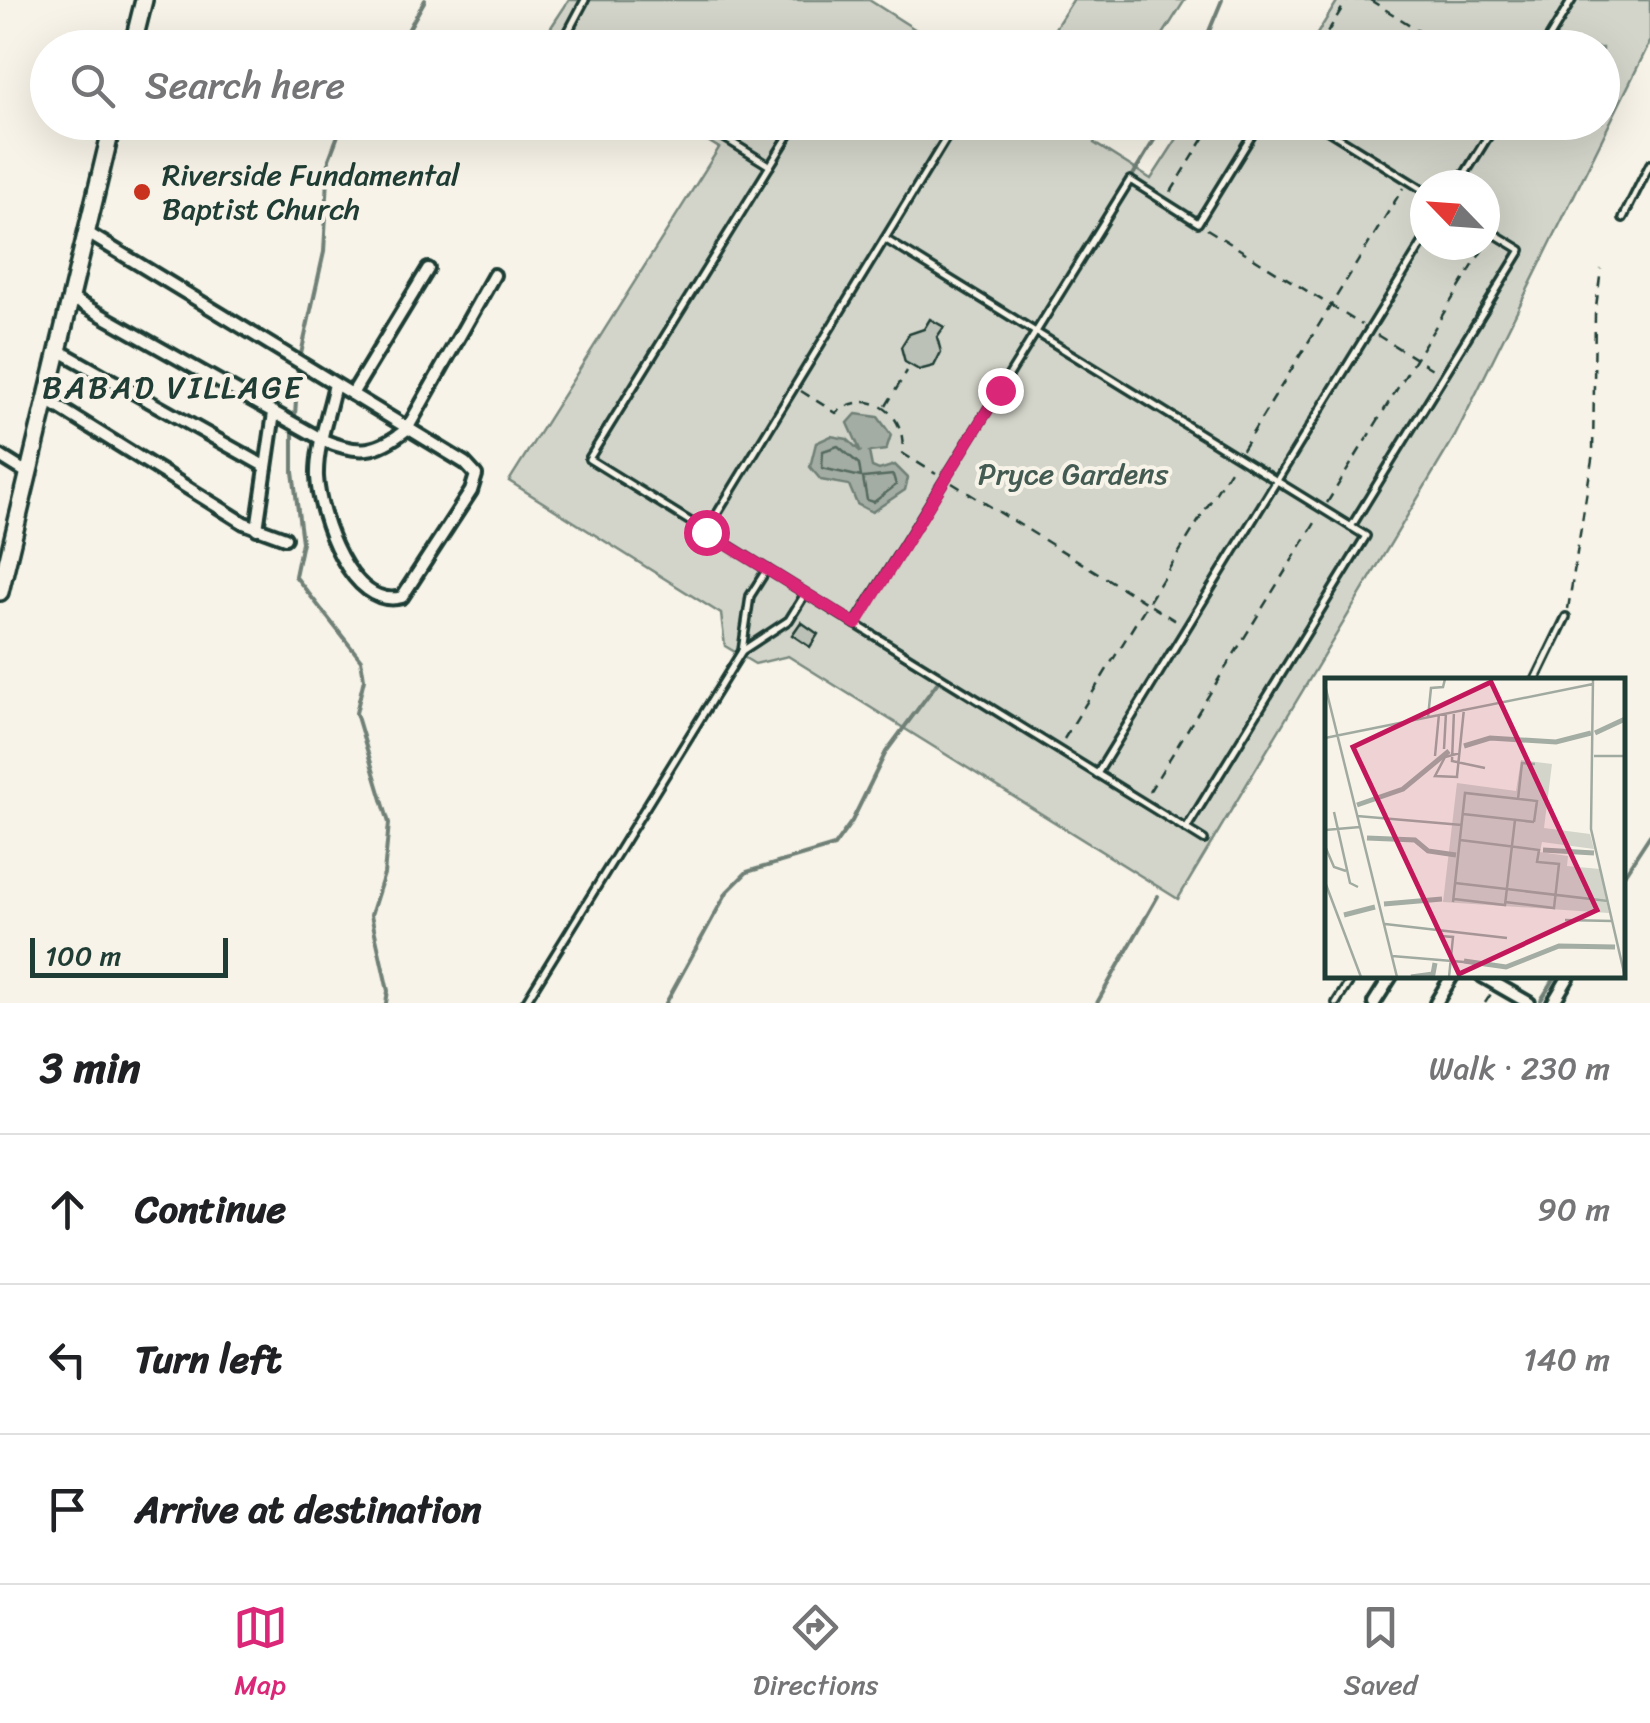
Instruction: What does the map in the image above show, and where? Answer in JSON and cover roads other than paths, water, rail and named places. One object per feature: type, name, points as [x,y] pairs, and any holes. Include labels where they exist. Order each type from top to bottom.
[{"type":"street","points":[[136,30],[144,0]]},
{"type":"street","points":[[0,592],[109,140]]},
{"type":"street","points":[[86,232],[465,463],[476,475],[471,491],[410,589],[394,599],[358,586],[341,554],[318,484],[335,384]]},
{"type":"street","points":[[352,394],[428,269]]},
{"type":"street","points":[[70,298],[324,440],[363,452],[388,444],[407,429],[494,275]]},
{"type":"street","points":[[58,350],[266,467]]},
{"type":"street","points":[[47,400],[257,529],[285,538]]},
{"type":"street","points":[[257,529],[274,413]]},
{"type":"street","points":[[0,456],[29,474]]},
{"type":"street","points":[[1374,1003],[1390,978]]},
{"type":"street","points":[[1436,1003],[1451,978]]},
{"type":"street","points":[[1553,1003],[1568,978]]},
{"type":"street","points":[[1500,980],[1529,1003]]},
{"type":"lane","points":[[569,30],[585,0]]},
{"type":"lane","points":[[1553,30],[1572,0]]},
{"type":"lane","points":[[728,140],[770,166]]},
{"type":"lane","points":[[786,140],[589,460],[1204,840]]},
{"type":"lane","points":[[706,532],[946,140]]},
{"type":"lane","points":[[856,624],[1130,180],[1198,223],[1249,140]]},
{"type":"lane","points":[[1343,140],[1410,182]]},
{"type":"lane","points":[[1467,170],[1486,140]]},
{"type":"lane","points":[[1623,218],[1650,164]]},
{"type":"lane","points":[[1351,527],[1521,250],[1500,237]]},
{"type":"lane","points":[[885,240],[1366,536],[1186,829]]},
{"type":"lane","points":[[1097,774],[1413,260]]},
{"type":"lane","points":[[526,1003],[742,650],[750,596],[767,569]]},
{"type":"lane","points":[[742,650],[789,620],[806,593]]},
{"type":"lane","points":[[1537,678],[1566,617]]},
{"type":"lane","points":[[1336,1003],[1353,978]]},
{"type":"water","points":[[856,414],[878,417],[891,435],[886,450],[869,452],[872,467],[879,470],[895,465],[908,478],[905,490],[872,512],[857,504],[849,485],[821,480],[810,467],[816,443],[831,436],[847,439],[861,452],[848,423]]},
{"type":"waterway","points":[[408,30],[425,0]]},
{"type":"waterway","points":[[1210,30],[1222,0]]},
{"type":"waterway","points":[[301,354],[324,252],[329,159],[336,140]]},
{"type":"waterway","points":[[1133,175],[1154,140]]},
{"type":"waterway","points":[[295,416],[298,369]]},
{"type":"waterway","points":[[293,432],[293,472],[302,542],[295,576],[361,660],[364,679],[356,713],[389,823],[384,874],[371,915],[388,991],[386,1003]]},
{"type":"waterway","points":[[666,1003],[727,892],[747,872],[834,846],[852,821],[886,752],[937,683]]},
{"type":"waterway","points":[[1625,873],[1650,835]]},
{"type":"waterway","points":[[1097,1003],[1158,896]]},
{"type":"waterway","points":[[1541,1000],[1555,978]]},
{"type":"place","name":"Riverside Fundamental Baptist Church","points":[[142,192]]},
{"type":"district","name":"BABAD VILLAGE","points":[[173,387]]},
{"type":"park label","name":"Pryce Gardens","points":[[1073,474]]}]
